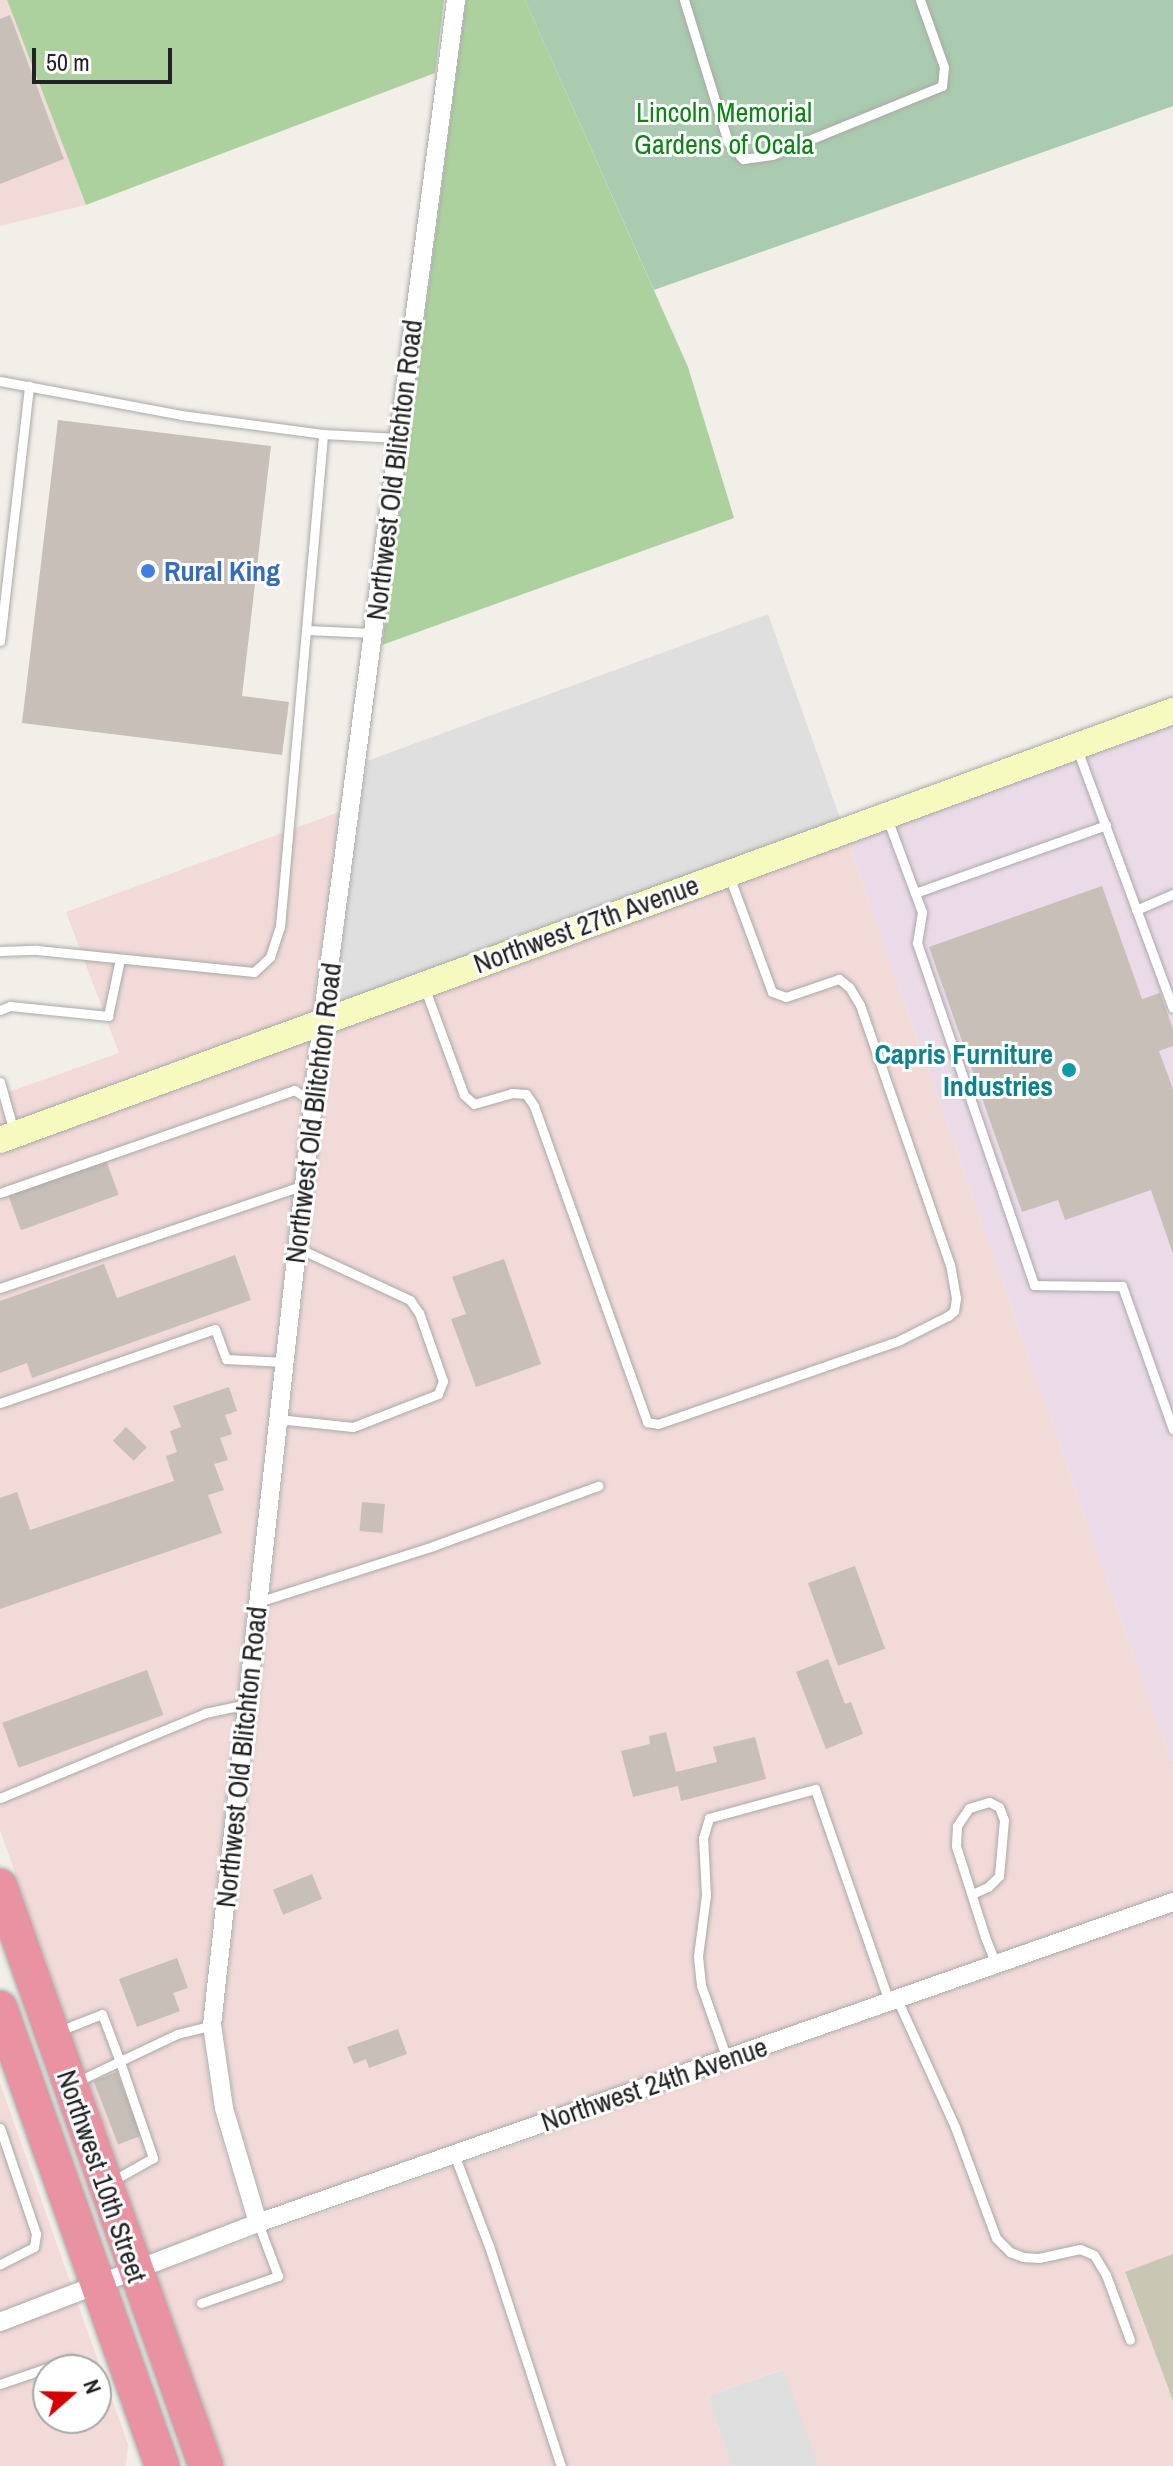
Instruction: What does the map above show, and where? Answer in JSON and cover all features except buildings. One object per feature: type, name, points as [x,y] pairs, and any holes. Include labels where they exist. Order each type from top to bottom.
[{"type":"highway","name":"Northwest 10th Street","points":[[0,1886],[7,1926],[52,2033],[206,2466]]},
{"type":"highway","name":"Northwest 10th Street","points":[[0,2008],[162,2466]]},
{"type":"highway","points":[[137,2466],[141,2408]]},
{"type":"street","name":"Northwest Old Blitchton Road","points":[[258,2223],[224,2108],[212,2025],[322,1021],[456,0]]},
{"type":"street","name":"Northwest 27th Avenue","points":[[8,1138],[1173,711]]},
{"type":"street","name":"Northwest 24th Avenue","points":[[0,2322],[258,2223],[1173,1902]]},
{"type":"lane","points":[[684,0],[728,142],[743,159],[772,155],[942,86],[944,67],[920,0]]},
{"type":"lane","points":[[0,381],[181,415],[323,434],[398,438]]},
{"type":"lane","points":[[0,641],[29,386]]},
{"type":"lane","points":[[0,951],[37,950],[254,972],[270,957],[280,927],[323,434]]},
{"type":"lane","points":[[306,630],[373,633]]},
{"type":"lane","points":[[1076,746],[1173,1008]]},
{"type":"lane","points":[[886,815],[922,912],[917,943],[1034,1285],[1122,1286],[1173,1429]]},
{"type":"lane","points":[[915,893],[1106,825]]},
{"type":"lane","points":[[423,984],[464,1095],[474,1104],[512,1093],[526,1094],[534,1106],[647,1422],[658,1424],[900,1340],[948,1316],[954,1311],[956,1298],[950,1265],[860,1005],[849,987],[839,979],[786,997],[772,992],[728,872]]},
{"type":"lane","points":[[1136,910],[1173,894]]},
{"type":"lane","points":[[0,1010],[10,1006],[108,1016],[120,959]]},
{"type":"lane","points":[[0,1082],[8,1138]]},
{"type":"lane","points":[[0,1193],[294,1090],[313,1102]]},
{"type":"lane","points":[[0,1288],[304,1185]]},
{"type":"lane","points":[[278,1419],[353,1427],[438,1394],[443,1381],[419,1313],[410,1300],[297,1248]]},
{"type":"lane","points":[[0,1403],[215,1329],[226,1359],[285,1362]]},
{"type":"lane","points":[[258,1602],[433,1546],[598,1486]]},
{"type":"lane","points":[[0,1798],[205,1713],[247,1704]]},
{"type":"lane","points":[[727,2059],[701,1985],[698,1956],[706,1895],[703,1838],[709,1818],[815,1789],[893,2000],[955,2127],[996,2238],[1010,2252],[1023,2257],[1039,2258],[1080,2249],[1094,2255],[1106,2275],[1130,2340]]},
{"type":"lane","points":[[972,1894],[988,1887],[999,1876],[1004,1820],[999,1807],[989,1802],[969,1808],[957,1826],[956,1846],[972,1894],[996,1964]]},
{"type":"lane","points":[[52,2033],[102,2014],[119,2059],[153,2158],[106,2185]]},
{"type":"lane","points":[[70,2084],[177,2034],[212,2025]]},
{"type":"lane","points":[[0,2128],[36,2234],[34,2247],[0,2264]]},
{"type":"lane","points":[[454,2154],[489,2246],[561,2466]]},
{"type":"lane","points":[[201,2303],[278,2276],[258,2223]]},
{"type":"lane","points":[[0,2384],[32,2373]]},
{"type":"shaded area","points":[[0,0],[7,0],[86,205],[0,226]]},
{"type":"shaded area","points":[[768,614],[841,821],[334,1006],[367,761]]},
{"type":"shaded area","points":[[1173,721],[1173,1767],[847,839]]},
{"type":"shaded area","points":[[339,812],[312,1015],[0,1130],[0,1095],[119,1053],[66,912]]},
{"type":"shaded area","points":[[847,839],[1173,1767],[1173,1892],[266,2211],[234,2105],[223,2024],[332,1028]]},
{"type":"shaded area","points":[[310,1036],[201,2025],[213,2111],[245,2218],[150,2254],[0,1830],[0,1151]]},
{"type":"shaded area","points":[[1173,1912],[1173,2254],[1125,2273],[1173,2401],[1173,2466],[819,2466],[783,2369],[708,2396],[731,2466],[225,2466],[156,2272]]},
{"type":"shaded area","points":[[0,2083],[71,2284],[0,2312]]},
{"type":"shaded area","points":[[1173,2254],[1173,2401],[1125,2272]]},
{"type":"shaded area","points":[[77,2302],[96,2354],[32,2354],[32,2434],[112,2434],[112,2399],[128,2444],[126,2466],[0,2466],[0,2332]]},
{"type":"shaded area","points":[[784,2369],[819,2466],[731,2466],[708,2396]]},
{"type":"green space","points":[[7,0],[444,0],[435,73],[86,205]]},
{"type":"green space","points":[[466,0],[525,0],[688,367],[734,518],[382,645]]},
{"type":"green space","name":"Lincoln Memorial Gardens of Ocala","points":[[525,0],[1173,0],[1173,106],[654,290]]},
{"type":"place","name":"Rural King","points":[[148,571]]},
{"type":"place","name":"Capris Furniture Industries","points":[[1069,1070]]}]
